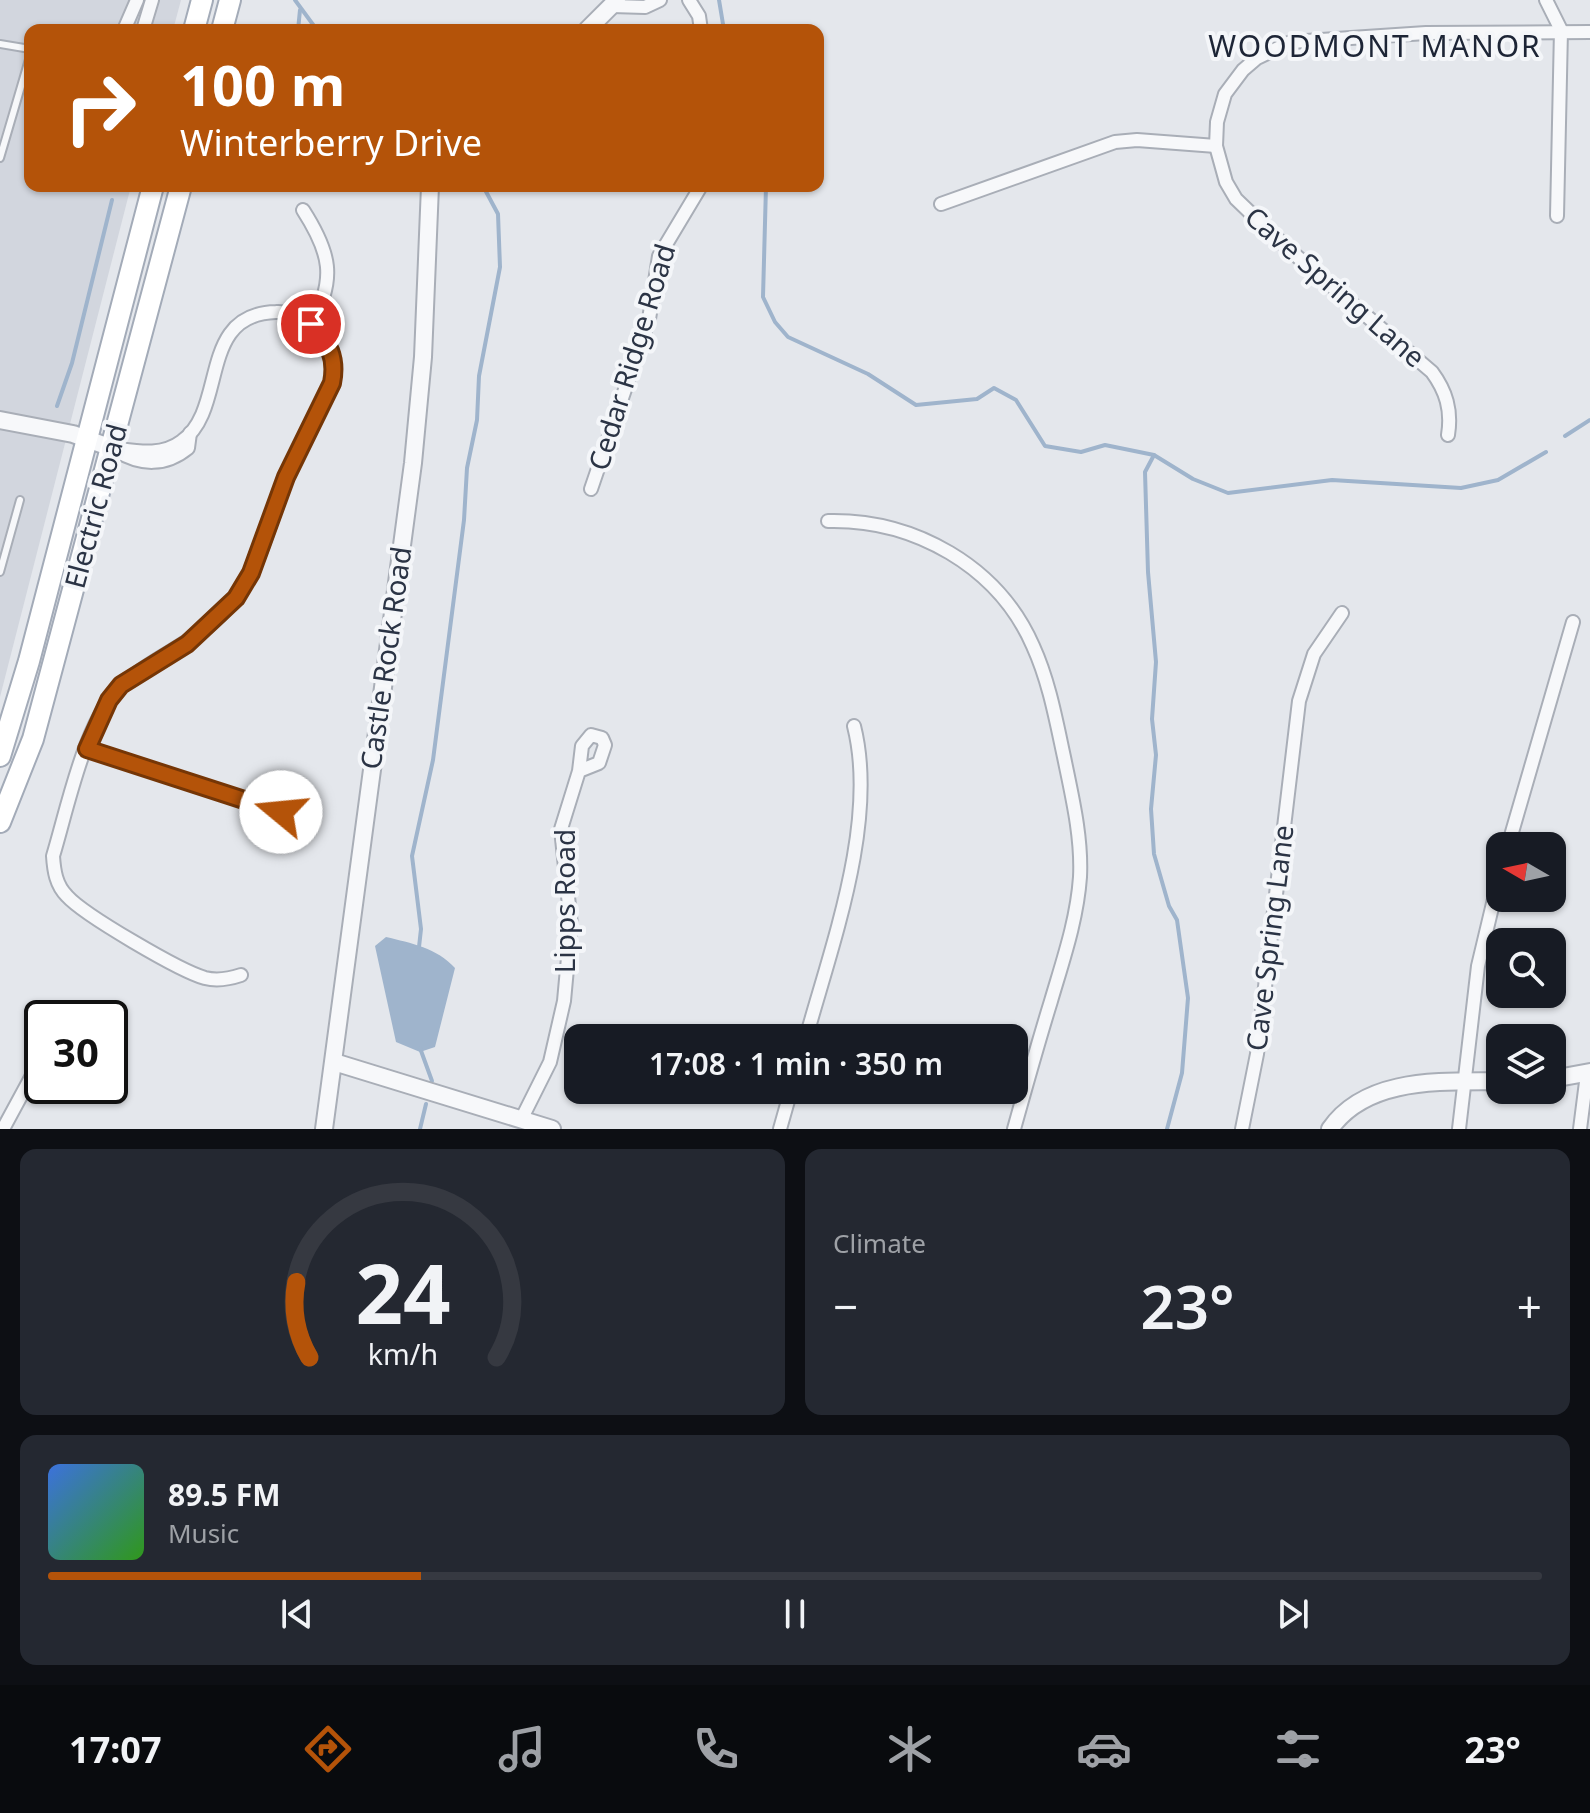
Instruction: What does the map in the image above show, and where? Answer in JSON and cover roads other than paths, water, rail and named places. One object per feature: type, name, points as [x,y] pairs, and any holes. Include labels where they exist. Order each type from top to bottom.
[{"type":"main road","points":[[196,24],[202,0]]},
{"type":"main road","points":[[224,24],[230,0]]},
{"type":"main road","name":"Electric Road","points":[[0,756],[29,661],[151,192]]},
{"type":"main road","name":"Electric Road","points":[[0,822],[33,739],[179,192]]},
{"type":"street","points":[[127,24],[137,0]]},
{"type":"street","points":[[145,24],[152,0]]},
{"type":"street","points":[[593,24],[614,3],[630,8],[660,0]]},
{"type":"street","points":[[689,0],[700,24]]},
{"type":"street","points":[[1546,0],[1561,30],[1557,216]]},
{"type":"street","name":"Cave Spring Lane","points":[[1448,435],[1446,395],[1432,372],[1246,210],[1226,182],[1216,146],[1220,108],[1233,82],[1257,58],[1291,42],[1426,33],[1590,32]]},
{"type":"street","points":[[941,204],[1115,142],[1137,140],[1216,146]]},
{"type":"street","name":"Castle Rock Road","points":[[324,1129],[361,833],[413,463],[423,357],[430,192]]},
{"type":"street","name":"Cedar Ridge Road","points":[[591,489],[649,319],[659,256],[697,192]]},
{"type":"street","points":[[303,210],[316,230],[327,262],[327,294],[311,324]]},
{"type":"street","points":[[0,420],[87,438],[130,459],[156,463],[176,458],[188,448],[190,433],[203,409],[221,351],[236,327],[259,314],[278,311],[291,313],[311,324],[331,348],[335,370],[332,383],[286,477],[251,573],[236,598],[197,637],[121,685],[104,708],[87,749],[53,856],[58,884],[65,895],[107,924],[194,974],[221,980],[241,975]]},
{"type":"street","points":[[828,521],[866,523],[894,529],[930,541],[968,564],[990,582],[1017,616],[1044,676],[1070,790],[1080,875],[1073,925],[1014,1129]]},
{"type":"street","name":"Cave Spring Lane","points":[[1242,1129],[1257,1054],[1299,701],[1314,654],[1342,613]]},
{"type":"street","points":[[1512,832],[1573,622]]},
{"type":"street","points":[[810,1024],[846,885],[861,807],[862,758],[854,726]]},
{"type":"street","points":[[87,749],[281,812]]},
{"type":"street","name":"Lipps Road","points":[[521,1120],[554,1050],[564,1001],[571,925],[561,829],[579,771]]},
{"type":"street","points":[[1459,1129],[1478,966],[1491,912]]},
{"type":"street","points":[[334,1062],[552,1129]]},
{"type":"street","points":[[1566,1077],[1589,1073],[1580,1129]]},
{"type":"street","points":[[1330,1129],[1348,1109],[1379,1092],[1486,1081]]},
{"type":"street","points":[[3,1129],[24,1090]]},
{"type":"street","points":[[780,1129],[787,1104]]},
{"type":"lane","points":[[0,44],[24,48]]},
{"type":"lane","points":[[0,158],[24,76]]},
{"type":"lane","points":[[0,572],[20,500]]},
{"type":"water","points":[[386,937],[432,951],[455,968],[435,1047],[420,1052],[396,1042],[375,946]]},
{"type":"waterway","points":[[295,0],[313,24]]},
{"type":"waterway","points":[[719,0],[723,24]]},
{"type":"waterway","points":[[299,24],[300,10]]},
{"type":"waterway","points":[[419,947],[421,929],[412,856],[433,760],[464,520],[467,468],[477,420],[479,376],[500,267],[498,214],[486,192]]},
{"type":"waterway","points":[[766,192],[763,297],[775,322],[788,337],[868,374],[916,405],[977,399],[994,388],[1016,400],[1045,446],[1081,452],[1105,445],[1154,455],[1193,479],[1228,493],[1332,480],[1461,488],[1498,480],[1546,452]]},
{"type":"waterway","points":[[57,406],[72,363],[112,200]]},
{"type":"waterway","points":[[1565,436],[1590,420]]},
{"type":"waterway","points":[[1154,455],[1145,472],[1148,572],[1156,662],[1152,719],[1156,755],[1151,809],[1154,854],[1169,906],[1177,920],[1188,998],[1182,1073],[1167,1129]]},
{"type":"waterway","points":[[420,1048],[432,1081]]},
{"type":"waterway","points":[[420,1129],[426,1104]]},
{"type":"district","name":"WOODMONT MANOR","points":[[1375,47]]}]
